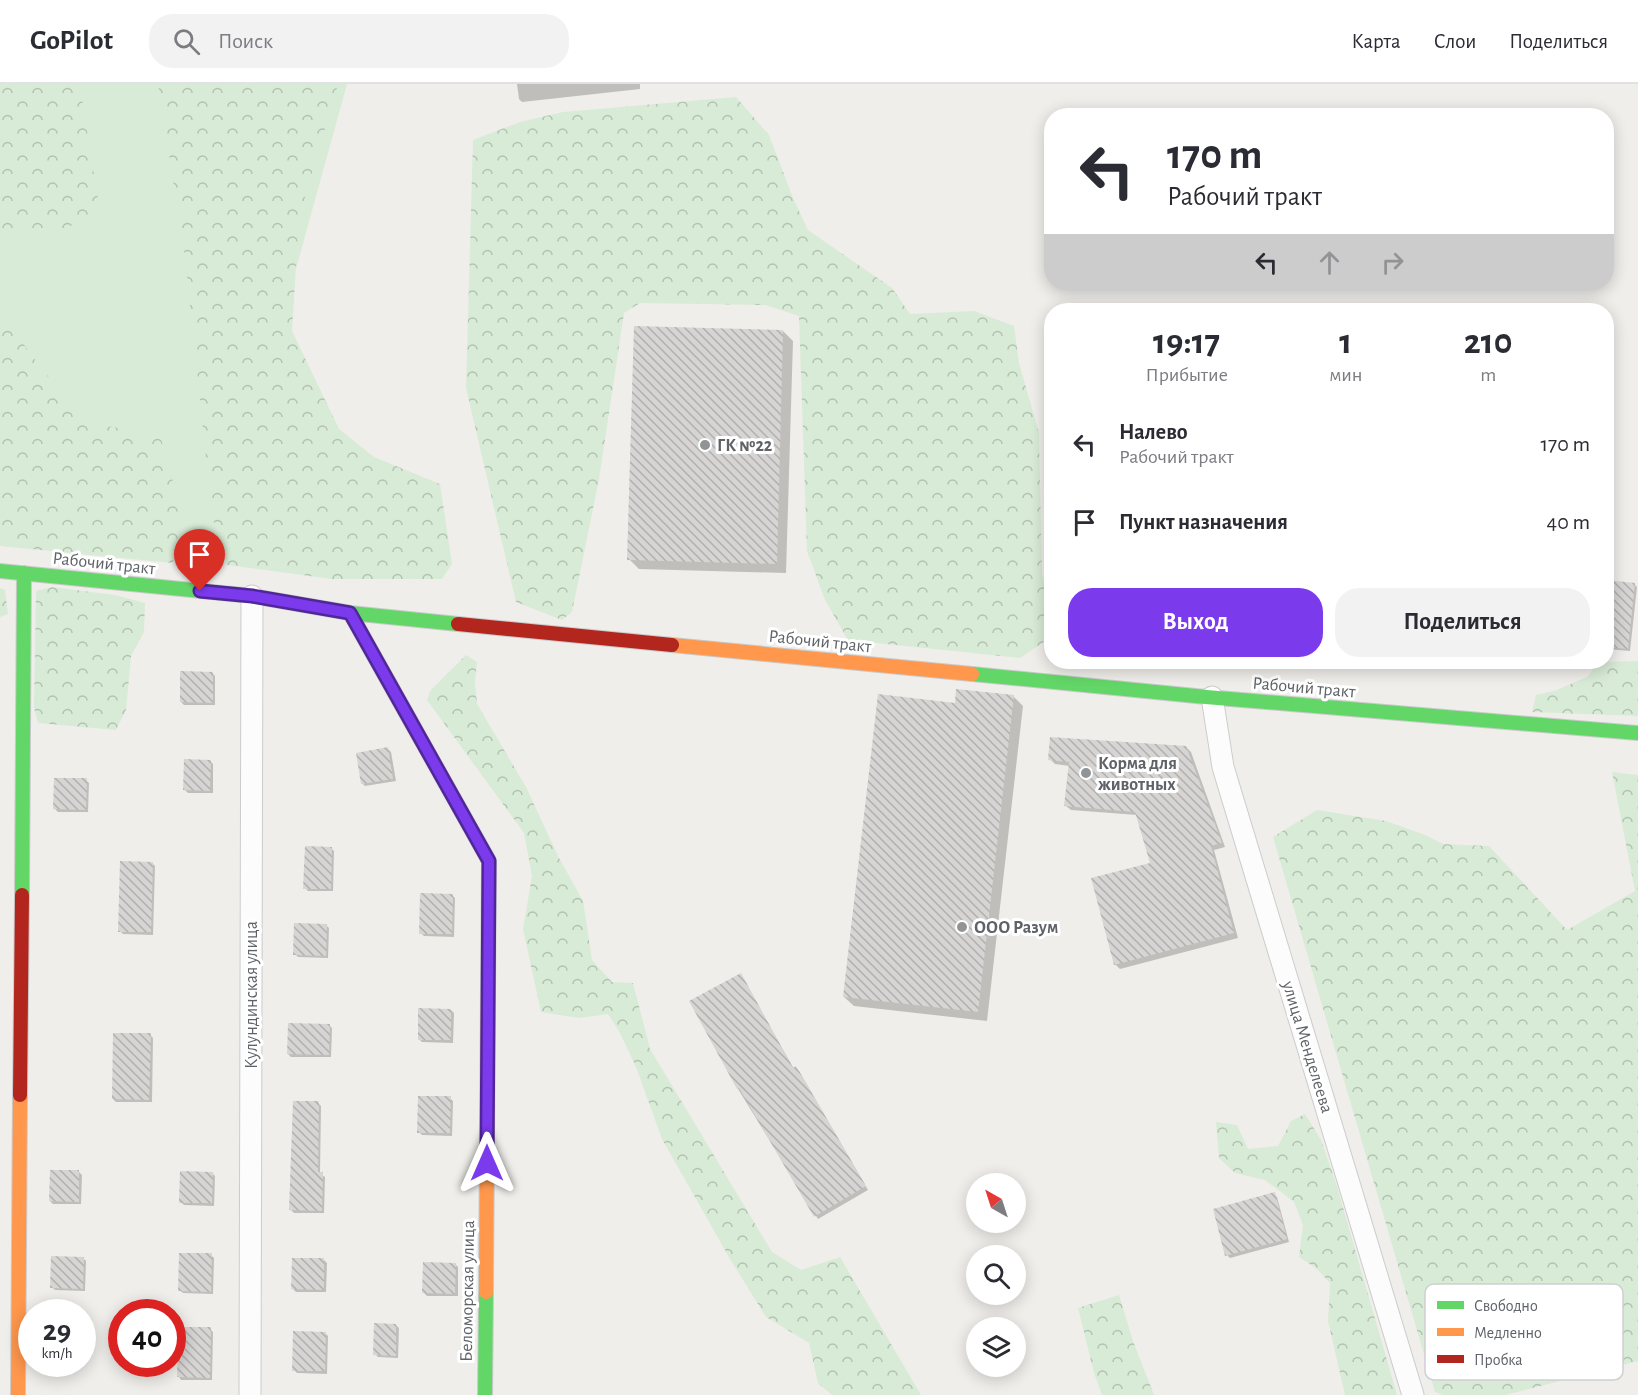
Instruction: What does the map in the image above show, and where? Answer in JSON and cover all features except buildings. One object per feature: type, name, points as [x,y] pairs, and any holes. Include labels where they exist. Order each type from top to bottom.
[{"type":"street","name":"Рабочий тракт","points":[[0,571],[252,596],[350,613],[1212,697],[1638,733]]},
{"type":"street","points":[[18,1395],[24,573]]},
{"type":"street","name":"Кулундинская улица","points":[[250,1395],[252,596]]},
{"type":"street","name":"Беломорская улица","points":[[350,613],[489,861],[484,1395]]},
{"type":"street","name":"улица Менделеева","points":[[1212,697],[1223,767],[1413,1395]]},
{"type":"green space","points":[[0,84],[347,84],[215,562],[0,529]]},
{"type":"green space","points":[[0,84],[68,84],[82,99],[100,212],[58,232],[0,229]]},
{"type":"green space","points":[[158,84],[338,84],[299,218],[292,331],[339,429],[374,457],[440,484],[452,564],[442,579],[332,579],[227,565],[212,516],[185,257]]},
{"type":"green space","points":[[736,97],[769,135],[808,230],[892,288],[910,314],[974,311],[1014,326],[1019,363],[1039,433],[1044,642],[1020,658],[848,640],[825,600],[807,551],[799,316],[765,305],[640,303],[624,313],[599,479],[572,612],[562,620],[516,602],[466,388],[473,140],[520,122],[563,112]]},
{"type":"green space","points":[[0,323],[10,326],[42,369],[66,396],[77,421],[160,435],[179,504],[183,548],[172,563],[0,546]]},
{"type":"green space","points":[[52,587],[115,595],[145,603],[144,632],[131,656],[126,710],[116,730],[38,723],[34,708],[36,591]]},
{"type":"green space","points":[[0,588],[5,590],[8,614],[0,617]]},
{"type":"green space","points":[[466,655],[477,662],[475,683],[477,704],[526,787],[558,856],[583,901],[592,960],[612,982],[633,983],[650,1049],[772,1252],[801,1270],[840,1257],[921,1395],[832,1395],[818,1383],[809,1343],[766,1317],[730,1259],[662,1139],[636,1067],[608,1014],[579,1018],[541,1012],[523,929],[532,876],[524,833],[427,700],[430,691]]},
{"type":"green space","points":[[1638,661],[1638,716],[1532,712],[1536,695],[1554,691],[1587,677],[1593,669],[1614,669],[1614,662]]},
{"type":"green space","points":[[1612,772],[1638,775],[1638,1361],[1623,1365],[1623,1284],[1425,1284],[1425,1358],[1273,837],[1317,810],[1386,821],[1443,844],[1489,846],[1567,930],[1635,891]]},
{"type":"green space","points":[[1305,1114],[1321,1140],[1336,1183],[1397,1395],[1345,1395],[1328,1321],[1330,1283],[1317,1269],[1299,1257],[1303,1225],[1294,1202],[1265,1180],[1235,1173],[1219,1158],[1216,1122],[1237,1125],[1248,1149],[1278,1146],[1291,1121]]},
{"type":"green space","points":[[1119,1295],[1133,1341],[1154,1395],[1102,1395],[1094,1373],[1078,1308]]},
{"type":"green space","points":[[1431,1380],[1564,1380],[1505,1395],[1443,1395],[1435,1392]]},
{"type":"traffic: fast","points":[[0,571],[252,596],[350,613],[458,624]]},
{"type":"traffic: fast","points":[[22,895],[24,573]]},
{"type":"traffic: fast","points":[[350,613],[489,861],[488,988]]},
{"type":"traffic: fast","points":[[972,674],[1206,697],[1638,733]]},
{"type":"traffic: fast","points":[[485,1395],[486,1292]]},
{"type":"traffic: slow","points":[[672,645],[972,674]]},
{"type":"traffic: slow","points":[[486,1292],[488,988]]},
{"type":"traffic: slow","points":[[18,1395],[20,1095]]},
{"type":"traffic: jam","points":[[458,624],[672,645]]},
{"type":"traffic: jam","points":[[20,1095],[22,895]]},
{"type":"place","name":"ГК №22","points":[[705,445]]},
{"type":"place","name":"Корма для животных","points":[[1086,773]]},
{"type":"place","name":"ООО Разум","points":[[962,927]]},
{"type":"route","points":[[200,591],[252,596],[350,613],[489,861],[487,1163]]}]
